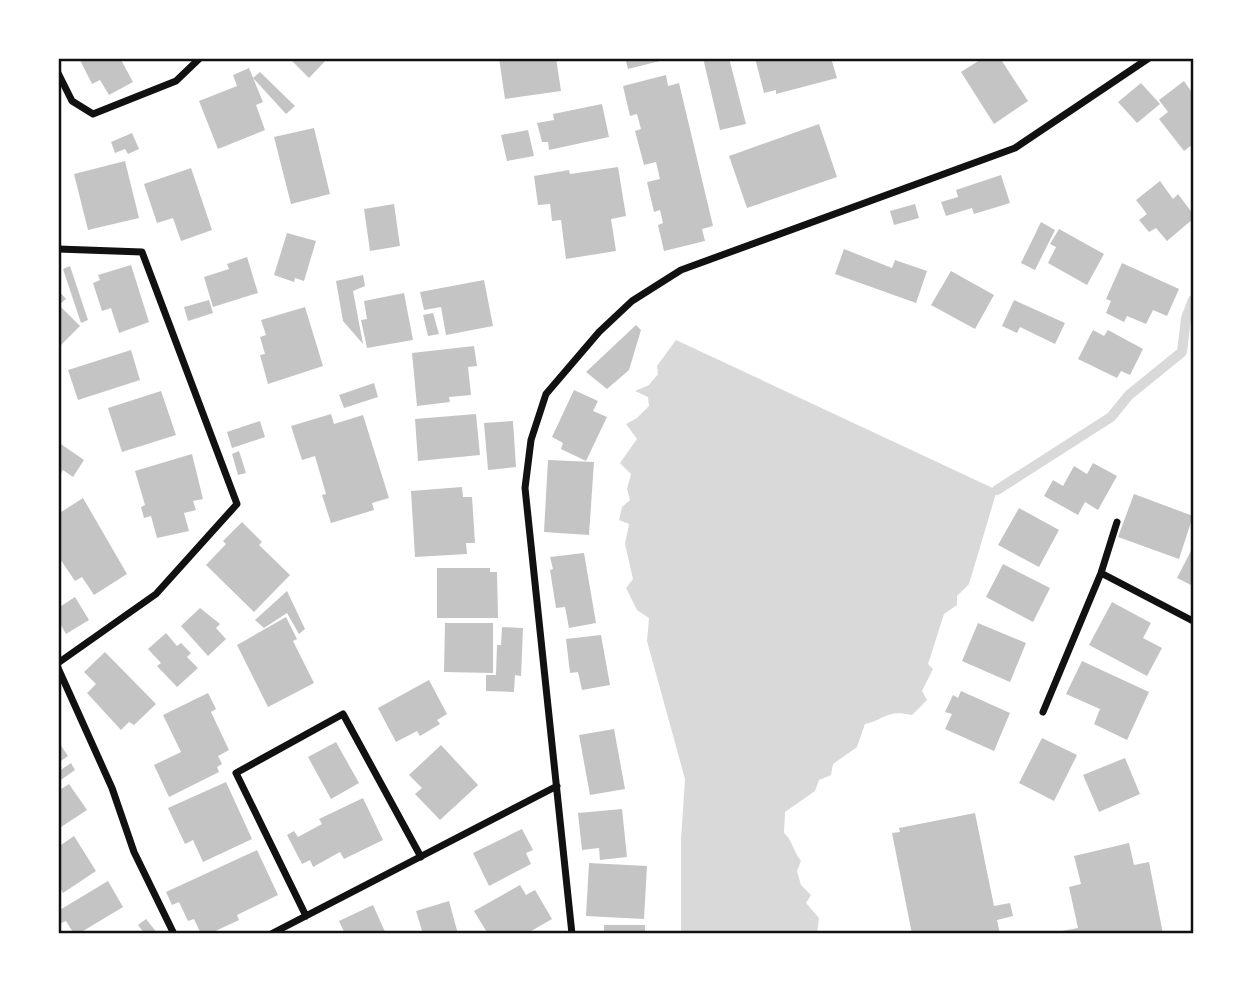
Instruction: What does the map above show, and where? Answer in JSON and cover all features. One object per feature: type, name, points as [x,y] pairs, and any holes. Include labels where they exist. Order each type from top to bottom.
[{"type":"street","points":[[58,73],[72,101],[93,114],[176,81],[200,58]]},
{"type":"street","points":[[572,934],[525,488],[531,440],[546,394],[599,332],[624,309],[681,270],[1015,148],[1149,58]]},
{"type":"street","points":[[58,249],[142,252],[237,504],[156,594],[58,663]]},
{"type":"street","points":[[1043,712],[1101,573],[1117,522]]},
{"type":"street","points":[[1101,573],[1193,621]]},
{"type":"street","points":[[58,668],[112,788],[134,852],[174,934]]},
{"type":"street","points":[[306,916],[236,773],[344,714],[421,857]]},
{"type":"street","points":[[271,934],[557,786]]},
{"type":"shaded area","points":[[676,340],[997,490],[969,584],[957,596],[957,605],[944,614],[928,664],[933,669],[922,691],[927,700],[912,715],[891,714],[865,724],[857,747],[833,764],[831,775],[819,780],[815,791],[785,812],[784,833],[801,861],[797,871],[801,885],[811,895],[806,903],[819,918],[817,934],[681,934],[681,839],[685,779],[647,641],[649,618],[637,610],[626,588],[633,579],[625,544],[629,524],[619,520],[622,507],[630,500],[627,489],[631,474],[620,463],[637,439],[626,424],[649,406],[648,397],[635,391],[649,385],[658,374],[657,366]]},
{"type":"building","points":[[79,58],[120,58],[133,82],[109,95],[100,80],[92,84]]},
{"type":"building","points":[[289,58],[328,58],[309,78]]},
{"type":"building","points":[[499,58],[556,58],[561,91],[505,99]]},
{"type":"building","points":[[625,58],[668,58],[668,59],[628,69]]},
{"type":"building","points":[[703,58],[729,58],[746,124],[720,130]]},
{"type":"building","points":[[755,58],[831,58],[837,78],[776,94],[776,90],[764,93]]},
{"type":"building","points":[[983,58],[1000,58],[1028,101],[994,124],[961,72]]},
{"type":"building","points":[[249,68],[263,102],[256,105],[265,130],[218,149],[199,101],[237,86],[233,75]]},
{"type":"building","points":[[260,72],[295,106],[286,114],[253,78]]},
{"type":"building","points":[[666,75],[668,86],[679,83],[713,226],[702,229],[705,241],[664,251],[658,225],[663,223],[660,210],[654,212],[647,182],[660,179],[656,162],[644,165],[635,131],[641,129],[637,114],[630,116],[623,86]]},
{"type":"building","points":[[1184,81],[1193,94],[1193,144],[1184,151],[1159,119],[1168,112],[1159,100]]},
{"type":"building","points":[[1141,83],[1160,104],[1137,123],[1118,102]]},
{"type":"building","points":[[602,104],[609,137],[549,150],[548,142],[542,142],[537,123],[554,120],[553,114]]},
{"type":"building","points":[[819,124],[837,177],[747,208],[729,156]]},
{"type":"building","points":[[314,128],[330,194],[291,204],[274,137]]},
{"type":"building","points":[[528,130],[534,156],[507,161],[501,135]]},
{"type":"building","points":[[132,133],[139,149],[128,154],[125,149],[115,153],[111,142]]},
{"type":"building","points":[[125,161],[139,218],[88,230],[74,174]]},
{"type":"building","points":[[618,167],[626,216],[611,219],[616,251],[566,259],[561,220],[552,221],[550,204],[538,205],[534,176],[569,170],[570,174]]},
{"type":"building","points":[[191,168],[212,230],[181,241],[173,218],[157,223],[144,184]]},
{"type":"building","points":[[1001,175],[1010,203],[974,214],[972,208],[946,216],[941,202],[958,197],[956,190]]},
{"type":"building","points":[[1160,181],[1173,199],[1178,194],[1193,214],[1193,219],[1167,241],[1156,228],[1149,232],[1139,220],[1147,214],[1136,200]]},
{"type":"building","points":[[394,204],[400,246],[370,251],[364,209]]},
{"type":"building","points":[[915,204],[919,218],[894,225],[890,211]]},
{"type":"building","points":[[1041,222],[1055,230],[1035,270],[1021,263]]},
{"type":"building","points":[[1059,229],[1104,254],[1087,285],[1048,263],[1056,247],[1050,244]]},
{"type":"building","points":[[287,233],[316,241],[304,281],[295,278],[294,282],[274,275]]},
{"type":"building","points":[[844,249],[892,268],[895,260],[927,271],[916,303],[835,274]]},
{"type":"building","points":[[247,257],[258,293],[213,307],[204,277],[229,269],[227,264]]},
{"type":"building","points":[[1122,263],[1179,289],[1167,316],[1153,310],[1146,324],[1127,316],[1124,322],[1106,313],[1111,301],[1106,299]]},
{"type":"building","points":[[131,265],[149,322],[119,333],[111,308],[102,311],[93,283],[100,280],[98,275]]},
{"type":"building","points":[[70,266],[88,320],[81,323],[63,269]]},
{"type":"building","points":[[951,271],[994,295],[975,329],[931,305]]},
{"type":"building","points":[[363,275],[365,286],[353,291],[363,344],[343,321],[336,281]]},
{"type":"building","points":[[484,280],[493,326],[446,335],[441,307],[424,310],[420,292]]},
{"type":"building","points":[[58,290],[66,299],[59,305],[80,326],[58,348]]},
{"type":"building","points":[[404,293],[413,340],[367,348],[361,320],[367,319],[364,301]]},
{"type":"building","points":[[209,300],[213,313],[188,321],[184,307]]},
{"type":"building","points":[[1014,300],[1065,323],[1055,344],[1020,327],[1017,333],[1002,326]]},
{"type":"building","points":[[305,307],[323,366],[268,384],[260,355],[265,354],[260,337],[266,335],[261,320]]},
{"type":"building","points":[[433,313],[439,334],[428,336],[423,315]]},
{"type":"building","points":[[636,325],[641,330],[629,370],[607,389],[586,372]]},
{"type":"building","points":[[1093,330],[1104,336],[1108,330],[1143,349],[1130,375],[1121,371],[1117,378],[1078,359]]},
{"type":"building","points":[[474,346],[477,366],[468,367],[471,395],[449,397],[450,402],[417,406],[412,353]]},
{"type":"building","points":[[131,350],[140,380],[78,400],[68,370]]},
{"type":"building","points":[[374,383],[378,397],[344,408],[339,395]]},
{"type":"building","points":[[574,390],[598,401],[593,411],[607,417],[586,461],[561,449],[563,443],[552,437]]},
{"type":"building","points":[[161,391],[176,435],[122,452],[108,408]]},
{"type":"building","points":[[331,414],[334,424],[363,415],[389,498],[372,503],[374,510],[331,523],[322,495],[326,494],[315,456],[302,460],[291,426]]},
{"type":"building","points":[[476,414],[480,455],[418,461],[415,419]]},
{"type":"building","points":[[260,421],[265,437],[232,448],[227,432]]},
{"type":"building","points":[[513,421],[516,467],[488,470],[484,423]]},
{"type":"building","points":[[58,442],[84,460],[73,477],[63,470],[58,478]]},
{"type":"building","points":[[239,451],[246,473],[238,475],[232,454]]},
{"type":"building","points":[[192,454],[203,499],[193,501],[196,510],[184,513],[189,531],[157,538],[151,516],[144,518],[141,507],[145,505],[135,471]]},
{"type":"building","points":[[548,460],[594,462],[589,535],[544,532]]},
{"type":"building","points":[[1093,463],[1117,476],[1098,510],[1085,502],[1078,515],[1044,496],[1053,480],[1063,486],[1074,466],[1087,474]]},
{"type":"building","points":[[462,487],[463,497],[472,497],[475,543],[466,543],[467,554],[415,557],[411,491]]},
{"type":"building","points":[[1134,494],[1193,516],[1179,559],[1118,537]]},
{"type":"building","points":[[83,498],[127,574],[94,595],[82,577],[75,581],[58,556],[58,514]]},
{"type":"building","points":[[1019,508],[1059,530],[1039,567],[998,545]]},
{"type":"building","points":[[242,522],[262,542],[259,545],[290,575],[254,612],[206,565],[226,544],[223,541]]},
{"type":"building","points":[[1193,547],[1193,586],[1177,578]]},
{"type":"building","points":[[584,553],[596,623],[569,628],[565,607],[556,608],[550,557]]},
{"type":"building","points":[[1003,564],[1050,588],[1033,622],[986,597]]},
{"type":"building","points":[[437,568],[490,568],[490,572],[497,572],[498,618],[437,618]]},
{"type":"building","points":[[287,591],[305,629],[299,634],[287,613],[264,628],[255,620]]},
{"type":"building","points":[[75,597],[89,620],[66,634],[58,620],[58,608]]},
{"type":"building","points":[[1112,602],[1151,623],[1143,638],[1162,648],[1147,676],[1089,645]]},
{"type":"building","points":[[200,608],[220,624],[216,628],[226,639],[208,656],[181,626]]},
{"type":"building","points":[[286,617],[297,639],[293,641],[314,683],[268,707],[237,645]]},
{"type":"building","points":[[445,623],[493,623],[493,673],[444,672]]},
{"type":"building","points":[[978,623],[1026,643],[1010,682],[962,661]]},
{"type":"building","points":[[502,627],[523,628],[521,676],[515,675],[514,692],[486,691],[486,675],[496,675],[497,645],[501,645]]},
{"type":"building","points":[[166,633],[177,646],[181,643],[191,653],[187,657],[198,668],[177,687],[157,666],[161,663],[148,649]]},
{"type":"building","points":[[601,635],[610,685],[582,690],[578,672],[570,673],[566,639]]},
{"type":"building","points":[[105,652],[156,704],[134,725],[129,722],[121,730],[87,693],[96,684],[84,672]]},
{"type":"building","points":[[1082,661],[1149,692],[1127,740],[1094,724],[1100,709],[1066,694]]},
{"type":"building","points":[[429,680],[447,714],[437,720],[440,724],[420,736],[417,731],[396,742],[378,708]]},
{"type":"building","points":[[961,691],[1010,713],[994,751],[945,729],[952,714],[945,712],[953,695],[958,698]]},
{"type":"building","points":[[208,693],[216,709],[211,712],[229,750],[218,756],[222,764],[217,767],[219,772],[169,797],[154,765],[181,752],[163,715]]},
{"type":"building","points":[[614,729],[625,789],[590,795],[579,735]]},
{"type":"building","points":[[1042,738],[1077,755],[1054,801],[1019,783]]},
{"type":"building","points":[[58,741],[68,756],[58,763]]},
{"type":"building","points":[[336,742],[359,783],[331,799],[308,757]]},
{"type":"building","points":[[441,745],[478,785],[440,820],[415,794],[422,788],[409,775]]},
{"type":"building","points":[[1125,758],[1140,794],[1099,812],[1083,775]]},
{"type":"building","points":[[71,763],[75,770],[58,782],[58,772]]},
{"type":"building","points":[[226,782],[252,839],[203,862],[193,840],[185,844],[168,808]]},
{"type":"building","points":[[69,784],[87,810],[58,829],[58,791]]},
{"type":"building","points":[[363,798],[383,840],[344,859],[340,852],[313,867],[310,860],[302,864],[287,835],[294,831],[298,837],[322,824],[319,819]]},
{"type":"building","points":[[622,809],[627,857],[600,860],[599,848],[582,850],[578,813]]},
{"type":"building","points":[[975,813],[994,906],[1010,903],[1013,916],[997,920],[1000,934],[912,934],[892,833],[900,832],[899,828]]},
{"type":"building","points":[[522,829],[533,850],[526,853],[531,864],[489,886],[473,853]]},
{"type":"building","points":[[74,836],[96,871],[63,893],[59,886],[58,888],[58,847]]},
{"type":"building","points":[[1129,843],[1134,865],[1149,862],[1163,934],[1063,934],[1062,931],[1078,928],[1069,887],[1081,884],[1074,856]]},
{"type":"building","points":[[257,850],[278,895],[237,915],[239,920],[209,934],[201,934],[194,919],[188,921],[179,902],[172,905],[166,892]]},
{"type":"building","points":[[589,863],[647,866],[644,919],[586,916]]},
{"type":"building","points":[[108,881],[123,907],[78,934],[74,934],[66,921],[59,924],[58,911]]},
{"type":"building","points":[[520,885],[526,895],[535,890],[552,919],[526,934],[488,934],[474,911]]},
{"type":"building","points":[[449,901],[458,934],[423,934],[416,911]]},
{"type":"building","points":[[373,905],[386,934],[345,934],[339,921]]},
{"type":"building","points":[[146,919],[158,934],[145,934],[138,925]]},
{"type":"building","points":[[604,925],[645,925],[645,934],[604,934]]},
{"type":"waterway","points":[[997,490],[1111,417],[1129,395],[1182,352],[1186,318],[1193,300]]}]
